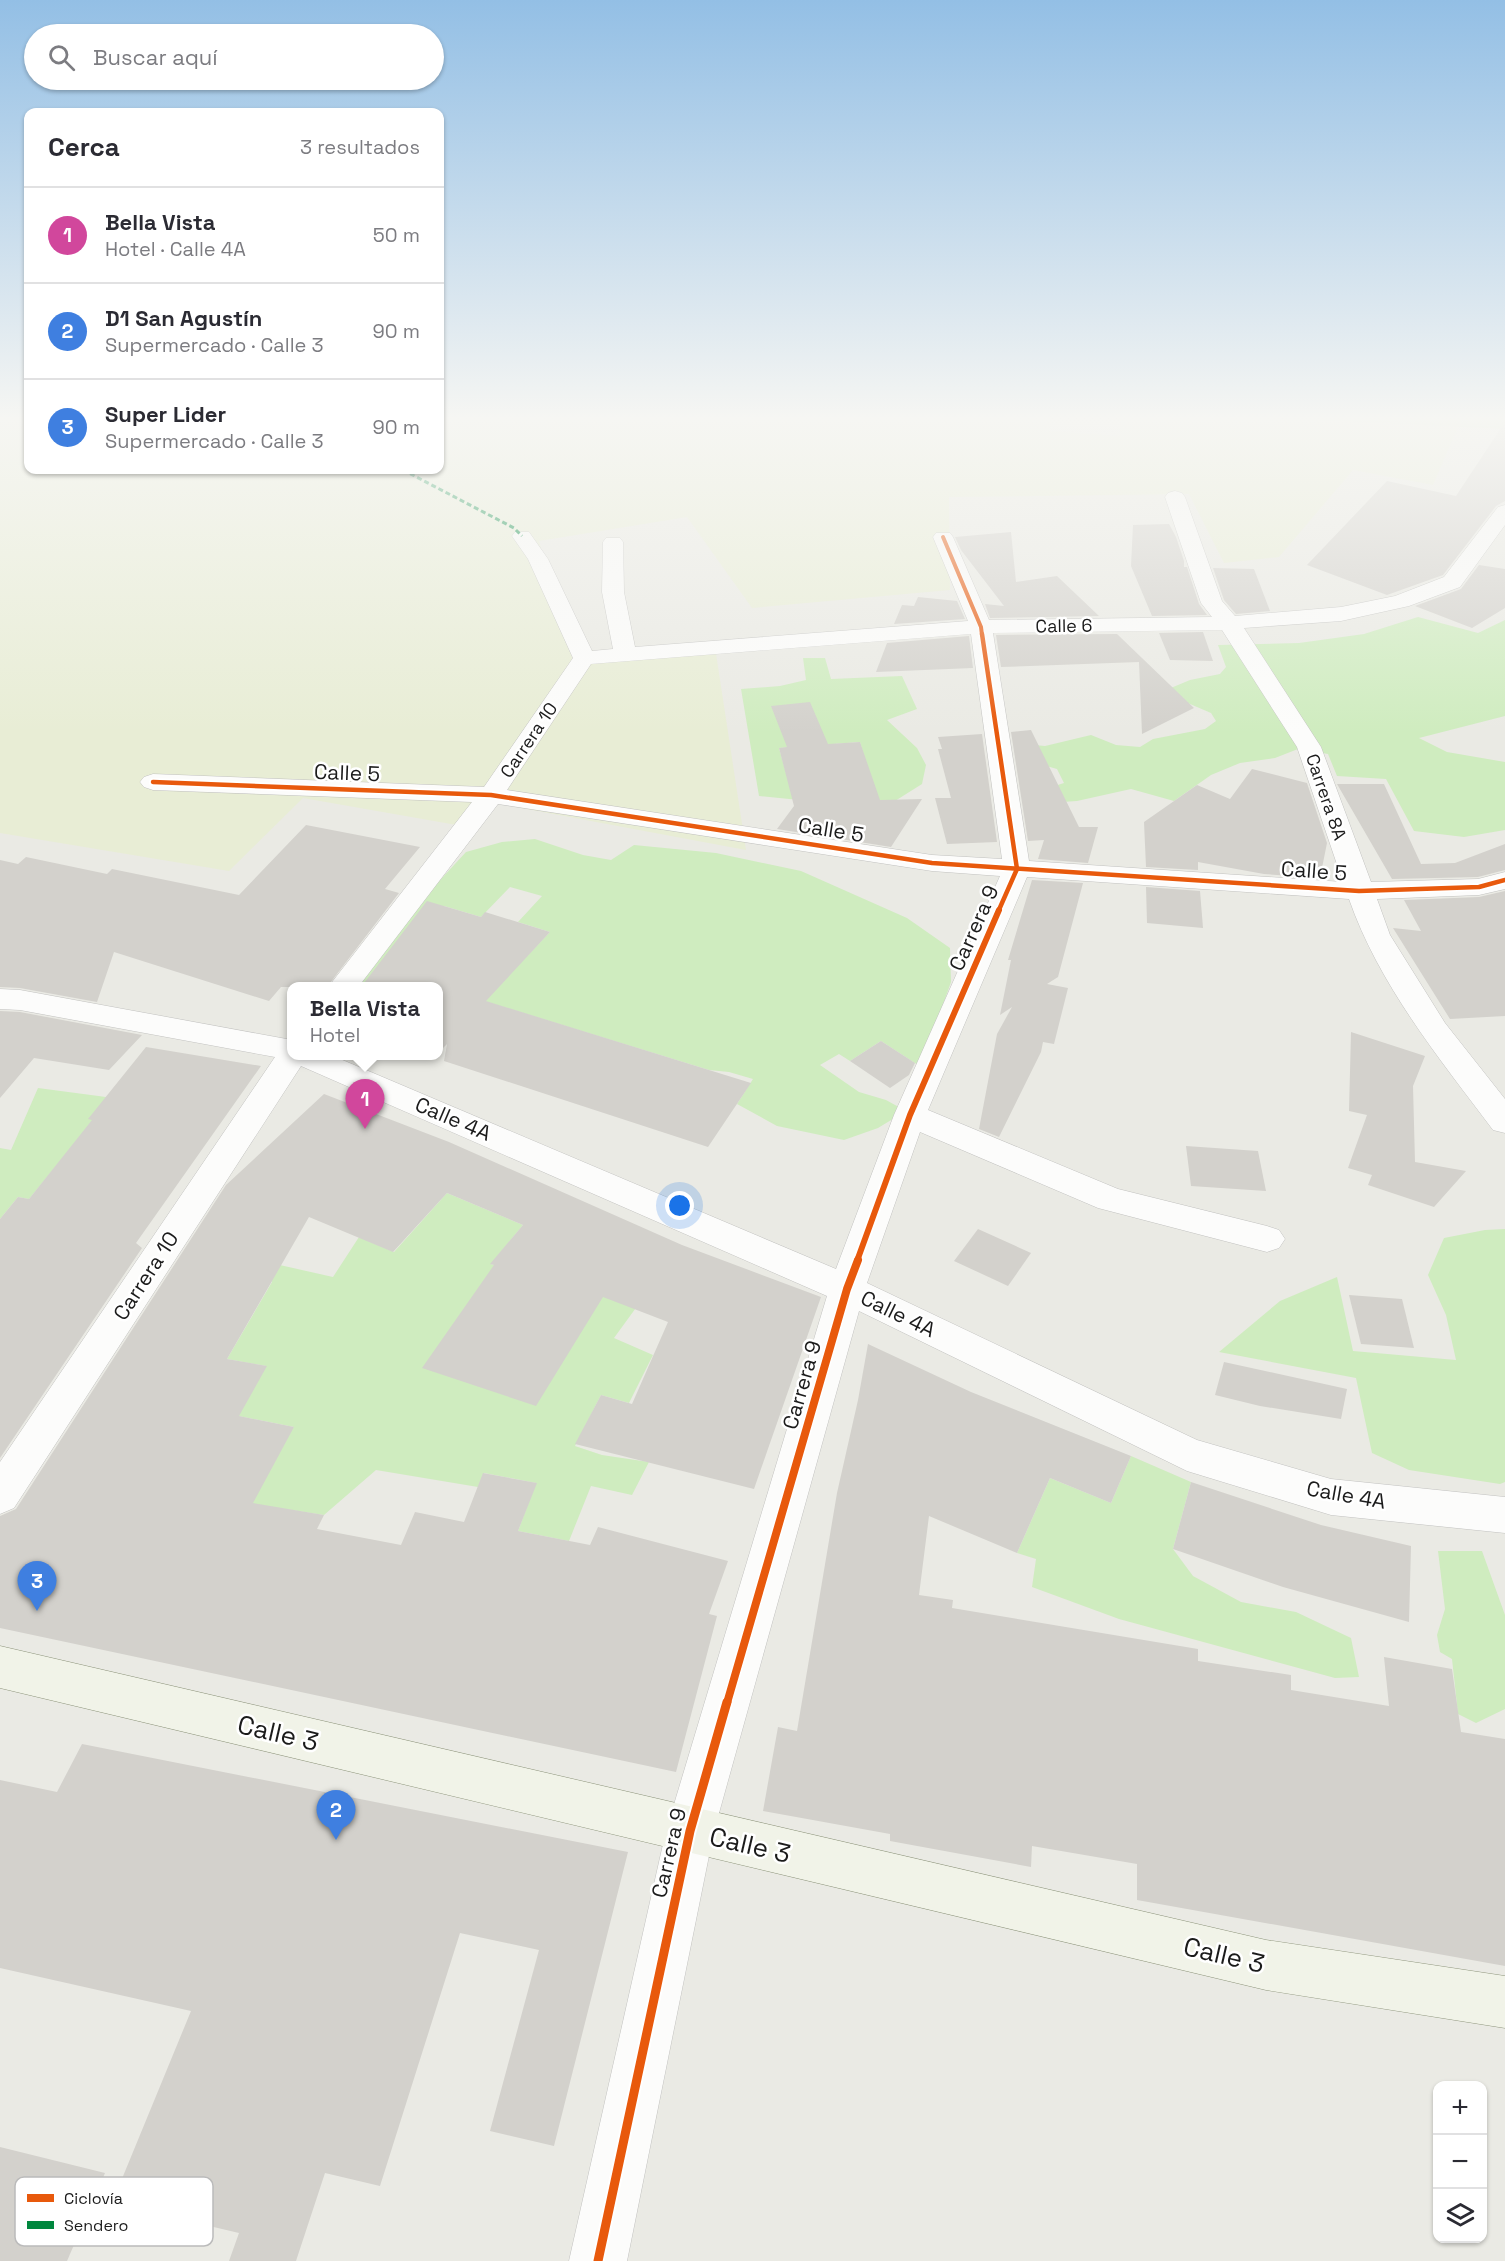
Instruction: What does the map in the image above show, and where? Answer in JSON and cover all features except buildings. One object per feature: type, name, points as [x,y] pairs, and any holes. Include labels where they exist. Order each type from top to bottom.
[{"type":"main road","name":"Calle 3","points":[[0,1667],[1266,1965],[1505,2002]]},
{"type":"street","name":"Carrera 8A","points":[[1184,522],[1212,603],[1229,623],[1310,747],[1376,935],[1433,1029],[1505,1122]]},
{"type":"street","name":"Calle 6","points":[[584,658],[981,627],[1229,623],[1341,614],[1401,601],[1452,582],[1497,522]]},
{"type":"street","points":[[522,536],[538,559],[584,658]]},
{"type":"street","name":"Carrera 9","points":[[598,2261],[690,1831],[847,1289],[910,1115],[1017,869],[981,627],[943,537]]},
{"type":"street","points":[[613,542],[613,592],[625,654]]},
{"type":"street","name":"Carrera 10","points":[[348,982],[491,795],[584,658]]},
{"type":"street","name":"Calle 5","points":[[153,782],[491,795],[932,863],[1359,891],[1479,887],[1505,880]]},
{"type":"street","points":[[0,999],[31,1002],[287,1049]]},
{"type":"street","name":"Carrera 10","points":[[0,1496],[288,1060]]},
{"type":"street","name":"Calle 4A","points":[[315,1060],[847,1289],[1187,1454],[1331,1497],[1505,1515]]},
{"type":"street","points":[[910,1115],[1110,1199],[1267,1239]]},
{"type":"green space","points":[[0,522],[659,522],[539,541],[551,584],[568,623],[595,653],[715,647],[746,850],[484,801],[468,827],[303,798],[229,871],[0,833]]},
{"type":"green space","points":[[690,522],[949,522],[950,590],[752,608]]},
{"type":"green space","points":[[1203,522],[1309,522],[1279,557],[1224,563]]},
{"type":"green space","points":[[1418,617],[1478,633],[1505,620],[1505,716],[1419,738],[1447,752],[1505,762],[1505,830],[1464,837],[1414,831],[1386,779],[1337,776],[1328,754],[1298,749],[1275,758],[1240,763],[1211,775],[1174,801],[1131,789],[1077,801],[1047,803],[1042,790],[1064,783],[1057,769],[1043,765],[1023,744],[1045,746],[1091,735],[1116,745],[1140,747],[1153,739],[1205,729],[1216,721],[1211,713],[1183,701],[1166,690],[1190,680],[1220,674],[1226,667],[1218,645],[1299,643],[1364,634]]},
{"type":"green space","points":[[803,658],[825,658],[831,679],[902,676],[917,709],[887,720],[917,748],[926,765],[922,784],[895,801],[809,801],[759,796],[741,689],[780,686],[806,680]],"holes":[[[860,742],[865,759],[786,773],[779,748]]]},
{"type":"green space","points":[[535,839],[583,855],[611,860],[634,845],[716,853],[801,871],[907,918],[950,948],[951,982],[921,1067],[881,1041],[850,1061],[839,1054],[820,1065],[859,1092],[886,1100],[906,1111],[878,1128],[844,1140],[777,1126],[737,1104],[753,1079],[729,1072],[709,1070],[443,988],[443,982],[422,982],[409,978],[390,982],[358,982],[430,891],[466,852],[502,842]],"holes":[[[510,887],[542,896],[518,922],[550,932],[528,955],[425,924],[444,906],[481,917]]]},
{"type":"green space","points":[[38,1088],[106,1097],[140,1128],[134,1180],[56,1166],[29,1199],[18,1197],[0,1219],[0,1148],[11,1150]]},
{"type":"green space","points":[[447,1193],[523,1225],[491,1264],[549,1288],[665,1268],[614,1338],[653,1355],[629,1403],[601,1395],[575,1446],[602,1455],[649,1462],[632,1495],[591,1486],[569,1541],[518,1531],[536,1483],[484,1473],[478,1487],[376,1470],[324,1515],[239,1502],[294,1427],[198,1408],[266,1366],[227,1359],[272,1282],[262,1261],[333,1277],[359,1237],[394,1252]]},
{"type":"green space","points":[[1505,1229],[1505,1482],[1500,1484],[1409,1470],[1372,1453],[1356,1378],[1219,1352],[1280,1301],[1337,1277],[1353,1351],[1456,1360],[1446,1315],[1428,1275],[1444,1238],[1485,1230]]},
{"type":"green space","points":[[1131,1456],[1191,1482],[1173,1549],[1193,1576],[1241,1602],[1296,1612],[1351,1638],[1359,1677],[1335,1678],[1119,1619],[1032,1587],[1036,1559],[1017,1553],[1050,1478],[1111,1503]]},
{"type":"green space","points":[[1438,1551],[1482,1551],[1505,1615],[1505,1709],[1476,1723],[1458,1714],[1452,1659],[1440,1652],[1437,1635],[1445,1609]]},
{"type":"marked path","points":[[502,522],[514,528],[522,536]]},
{"type":"cycle path","points":[[598,2261],[690,1831],[847,1289],[910,1115],[1017,869],[981,627],[943,537]]},
{"type":"cycle path","points":[[153,782],[491,795],[932,863],[1359,891],[1479,887],[1505,880]]},
{"type":"place","name":"Bella Vista","points":[[365,1129]]},
{"type":"place","name":"Super Lider","points":[[37,1611]]},
{"type":"place","name":"D1 San Agustín","points":[[336,1840]]}]
